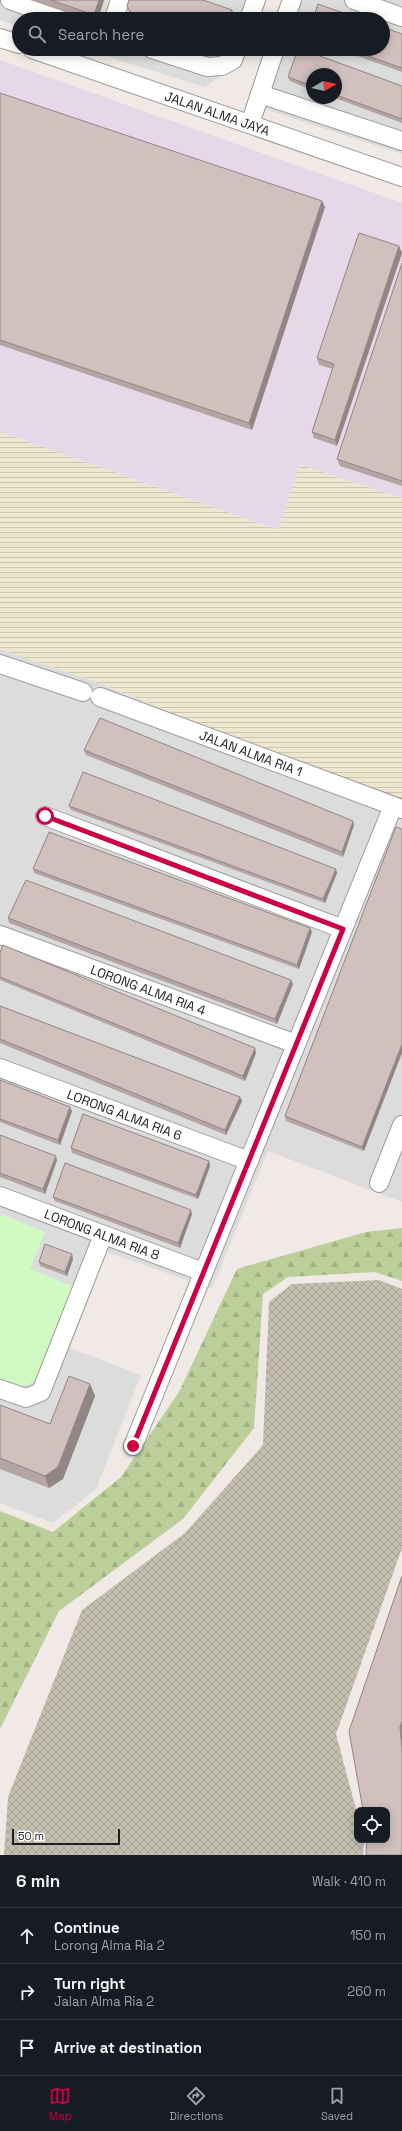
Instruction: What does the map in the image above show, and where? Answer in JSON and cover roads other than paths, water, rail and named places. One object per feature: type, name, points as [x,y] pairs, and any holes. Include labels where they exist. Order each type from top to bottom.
[{"type":"street","points":[[10,0],[44,12]]},
{"type":"street","points":[[116,12],[120,0]]},
{"type":"street","points":[[253,12],[256,0]]},
{"type":"street","points":[[288,12],[292,0]]},
{"type":"street","points":[[354,0],[388,12]]},
{"type":"street","points":[[390,13],[402,17]]},
{"type":"street","points":[[0,38],[12,42]]},
{"type":"street","name":"JALAN ALMA JAYA","points":[[52,56],[402,177]]},
{"type":"street","points":[[172,56],[207,68],[222,66],[233,60],[235,56]]},
{"type":"street","points":[[250,124],[273,56]]},
{"type":"street","points":[[260,94],[402,141]]},
{"type":"street","points":[[0,664],[83,692]]},
{"type":"street","name":"JALAN ALMA RIA 1","points":[[100,698],[398,807]]},
{"type":"street","points":[[133,1446],[343,929],[398,807]]},
{"type":"street","points":[[45,816],[343,929]]},
{"type":"street","name":"LORONG ALMA RIA 4","points":[[0,935],[296,1044]]},
{"type":"street","name":"LORONG ALMA RIA 6","points":[[0,1068],[249,1161]]},
{"type":"street","points":[[379,1183],[402,1125]]},
{"type":"street","name":"LORONG ALMA RIA 8","points":[[0,1197],[203,1272]]},
{"type":"street","points":[[0,1389],[26,1398],[41,1392],[103,1235]]}]
